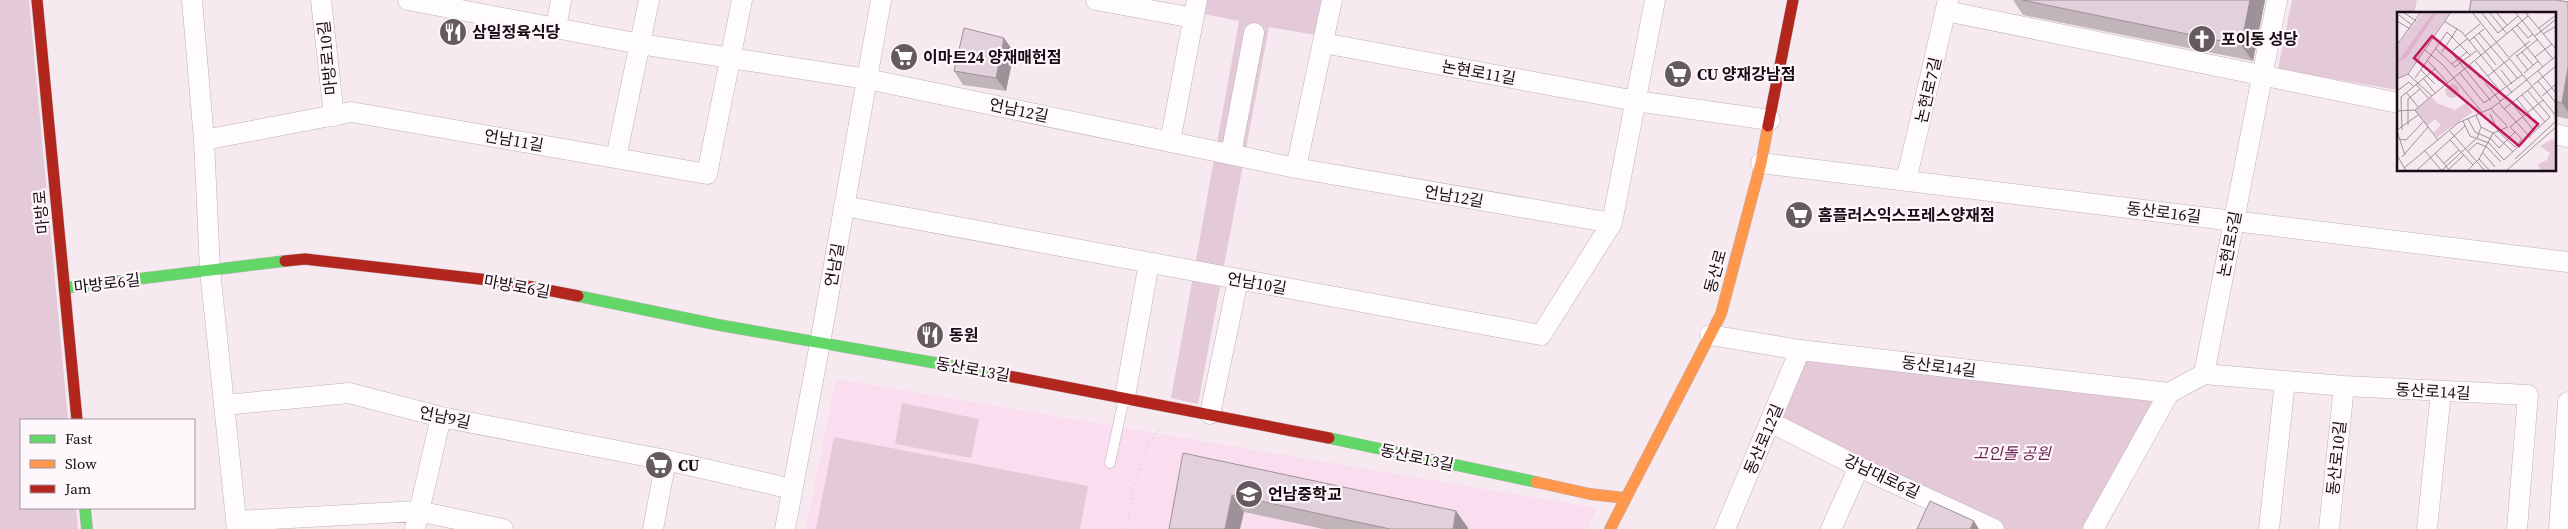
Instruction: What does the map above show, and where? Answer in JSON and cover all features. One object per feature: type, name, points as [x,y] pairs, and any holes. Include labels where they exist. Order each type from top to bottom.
[{"type":"street","name":"마방로","points":[[37,0],[77,419]]},
{"type":"street","points":[[192,0],[204,140],[210,270],[236,525],[416,520],[503,529]]},
{"type":"street","name":"마방로10길","points":[[321,0],[334,116]]},
{"type":"street","points":[[408,0],[458,4],[556,28],[640,44],[867,79]]},
{"type":"street","points":[[556,28],[561,0]]},
{"type":"street","points":[[616,158],[649,0]]},
{"type":"street","points":[[730,58],[742,0]]},
{"type":"street","name":"언남길","points":[[785,529],[881,0]]},
{"type":"street","points":[[1096,0],[1195,9],[1170,142]]},
{"type":"street","points":[[1296,168],[1332,0]]},
{"type":"street","points":[[1612,224],[1655,0]]},
{"type":"street","name":"동산로","points":[[1610,529],[1721,314],[1761,163],[1793,0]]},
{"type":"street","name":"논현로5길","points":[[2204,374],[2277,0]]},
{"type":"street","points":[[1947,5],[2262,75],[2397,103]]},
{"type":"street","name":"논현로7길","points":[[1906,181],[1947,5]]},
{"type":"street","points":[[1231,154],[1254,33]]},
{"type":"street","name":"논현로11길","points":[[1323,43],[1636,101],[1770,120]]},
{"type":"street","name":"언남11길","points":[[204,140],[351,112],[707,174],[730,58]]},
{"type":"street","name":"언남12길","points":[[867,79],[1296,168],[1612,224]]},
{"type":"street","name":"동산로16길","points":[[1761,163],[2568,262]]},
{"type":"street","name":"언남10길","points":[[844,206],[1540,335],[1612,224]]},
{"type":"street","name":"마방로6길","points":[[64,288],[304,259],[506,282],[718,325],[820,343]]},
{"type":"street","points":[[1125,397],[1149,263]]},
{"type":"street","points":[[1210,414],[1238,280]]},
{"type":"street","name":"동산로14길","points":[[1710,335],[1800,350],[2169,393]]},
{"type":"street","name":"동산로13길","points":[[820,343],[1125,397],[1590,494],[1625,498]]},
{"type":"street","name":"동산로12길","points":[[1725,529],[1800,350]]},
{"type":"street","points":[[2093,529],[2169,393],[2204,374]]},
{"type":"street","name":"동산로14길","points":[[2204,374],[2344,386],[2528,395],[2517,529]]},
{"type":"street","points":[[2269,529],[2285,381]]},
{"type":"street","name":"동산로10길","points":[[2329,529],[2344,386]]},
{"type":"street","points":[[2427,529],[2441,391]]},
{"type":"street","name":"언남9길","points":[[224,406],[349,393],[441,417],[666,460],[792,489]]},
{"type":"street","points":[[2559,529],[2568,402]]},
{"type":"street","points":[[416,520],[441,417]]},
{"type":"street","name":"강남대로6길","points":[[1770,422],[1859,467],[1994,529]]},
{"type":"street","points":[[653,529],[666,460]]},
{"type":"street","points":[[1832,529],[1859,467]]},
{"type":"street","points":[[85,509],[87,529]]},
{"type":"lane","points":[[1110,462],[1125,397]]},
{"type":"shaded area","points":[[836,379],[1597,508],[1587,529],[806,529]]},
{"type":"green space","points":[[0,0],[29,0],[68,419],[20,419],[20,509],[76,509],[78,529],[0,529]]},
{"type":"green space","points":[[1206,0],[1323,0],[1316,35],[1269,27],[1198,404],[1171,398],[1239,21],[1203,14]]},
{"type":"green space","points":[[2292,0],[2417,0],[2414,12],[2397,12],[2397,90],[2278,69]]},
{"type":"green space","name":"고인돌 공원","points":[[1800,350],[2169,393],[2093,529],[1994,529],[1770,422]]},
{"type":"green space","points":[[902,403],[979,419],[971,458],[895,444]]},
{"type":"green space","points":[[834,437],[1088,486],[1080,529],[816,529]]},
{"type":"building","points":[[2022,0],[2250,0],[2241,45]]},
{"type":"building","points":[[2471,0],[2557,0],[2568,2],[2568,67],[2562,103],[2556,102],[2556,12],[2469,12]]},
{"type":"building","points":[[964,28],[1004,38],[996,78],[954,71]]},
{"type":"building","points":[[1183,453],[1456,511],[1453,529],[1390,529],[1232,495],[1225,529],[1169,529]]},
{"type":"building","points":[[1930,501],[1974,521],[1970,529],[1917,529]]},
{"type":"traffic: fast","points":[[64,288],[285,261]]},
{"type":"traffic: fast","points":[[578,296],[719,325],[993,373]]},
{"type":"traffic: fast","points":[[1329,438],[1536,482]]},
{"type":"traffic: fast","points":[[85,509],[87,529]]},
{"type":"traffic: slow","points":[[1610,529],[1721,314],[1761,163],[1768,126]]},
{"type":"traffic: slow","points":[[1536,482],[1590,494],[1625,498]]},
{"type":"traffic: jam","points":[[37,0],[77,419]]},
{"type":"traffic: jam","points":[[1768,126],[1793,0]]},
{"type":"traffic: jam","points":[[285,261],[305,259],[506,282],[578,296]]},
{"type":"traffic: jam","points":[[993,373],[1329,438]]},
{"type":"place","name":"삼일정육식당","points":[[453,32]]},
{"type":"place","name":"포이동 성당","points":[[2202,39]]},
{"type":"place","name":"이마트24 양재매헌점","points":[[904,57]]},
{"type":"place","name":"CU 양재강남점","points":[[1678,74]]},
{"type":"place","name":"홈플러스익스프레스양재점","points":[[1799,215]]},
{"type":"place","name":"동원","points":[[930,335]]},
{"type":"place","name":"CU","points":[[659,465]]},
{"type":"place","name":"언남중학교","points":[[1249,494]]}]
